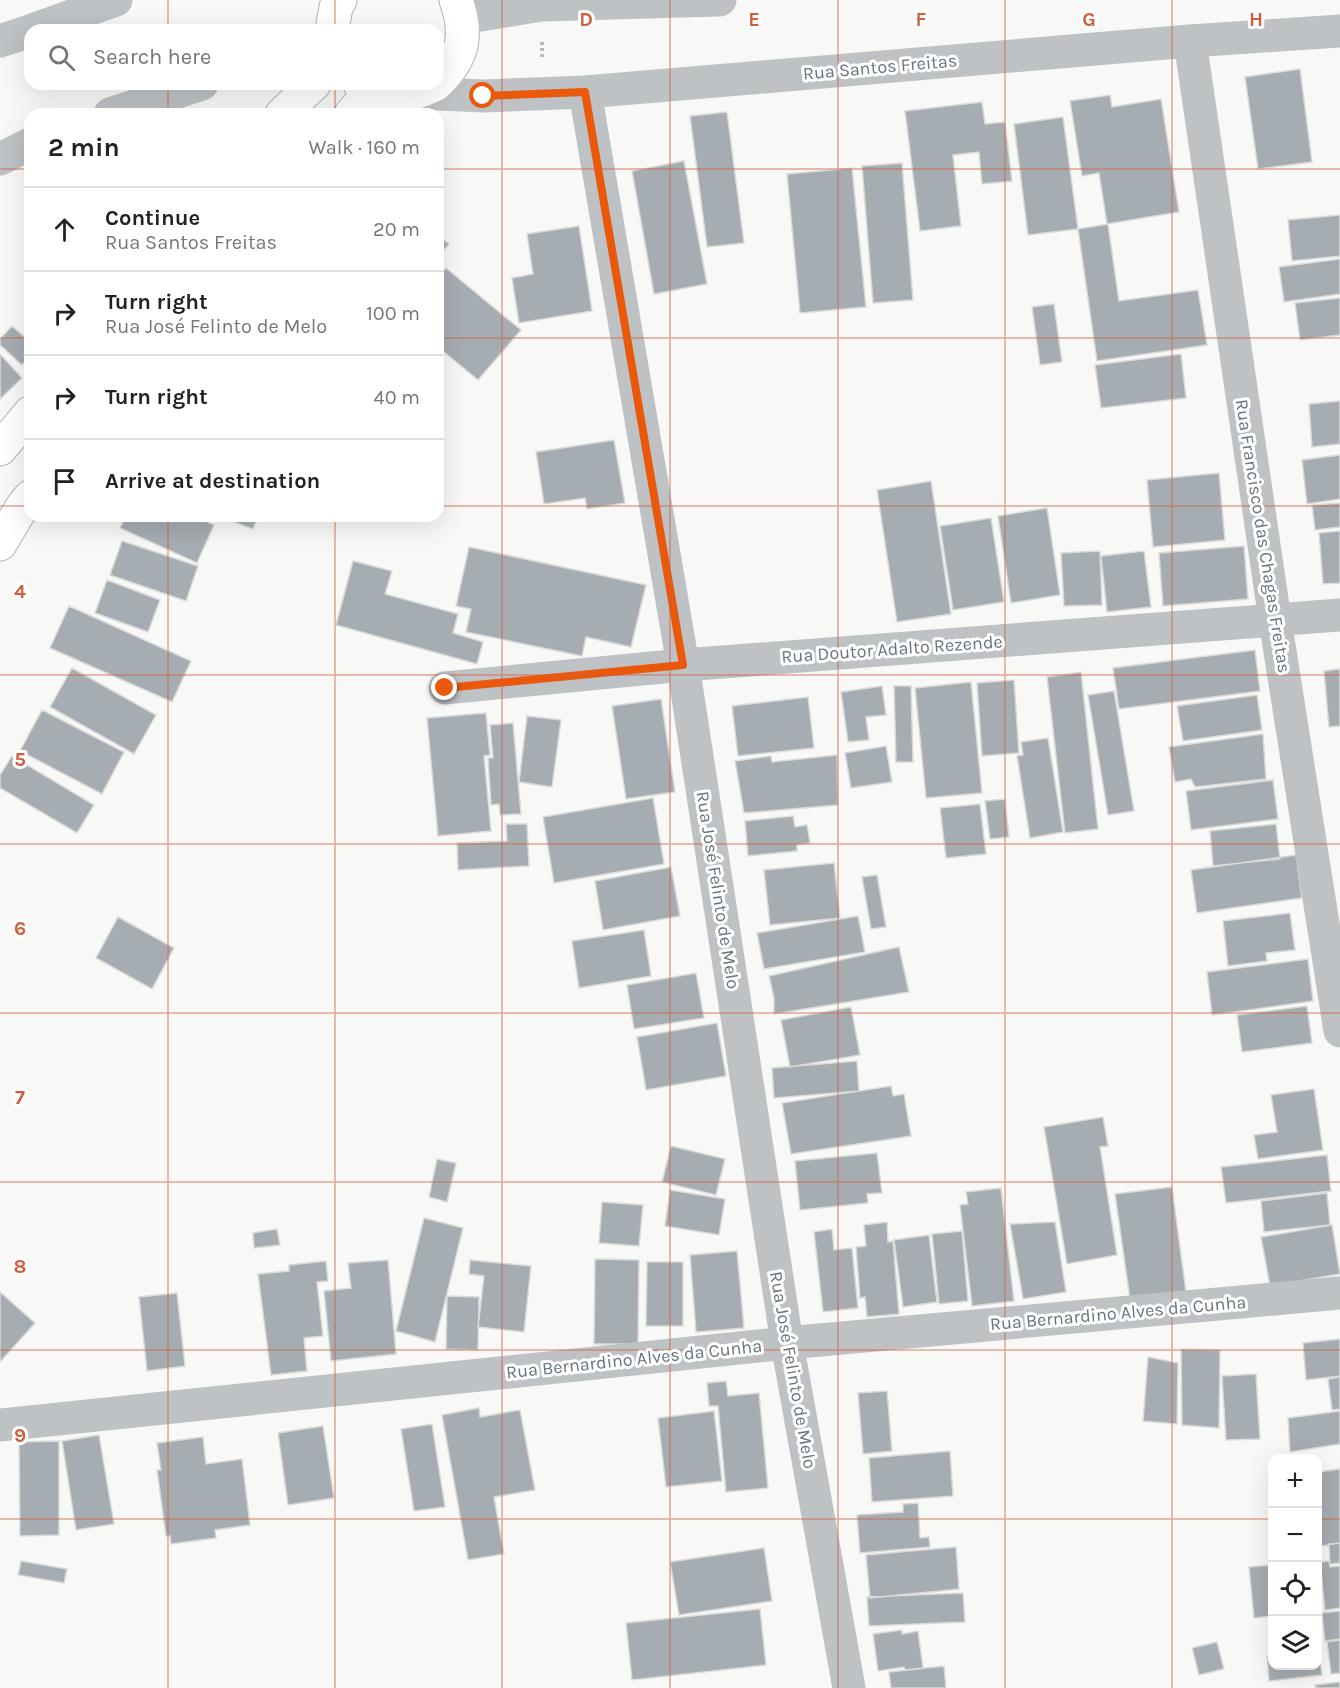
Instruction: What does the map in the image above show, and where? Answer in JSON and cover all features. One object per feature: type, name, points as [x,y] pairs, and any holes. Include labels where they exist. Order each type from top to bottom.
[{"type":"main road","points":[[333,24],[336,7],[340,0]]},
{"type":"main road","points":[[444,75],[459,55],[463,36],[457,5]]},
{"type":"main road","points":[[288,108],[308,90]]},
{"type":"main road","points":[[361,96],[401,96],[419,90]]},
{"type":"main road","points":[[0,449],[24,420]]},
{"type":"main road","points":[[0,543],[24,504]]},
{"type":"street","points":[[48,24],[116,0]]},
{"type":"street","points":[[457,5],[511,9],[542,5],[720,0]]},
{"type":"street","name":"Rua Santos Freitas","points":[[444,88],[483,96],[585,92],[1190,41],[1340,31]]},
{"type":"street","points":[[0,41],[24,32]]},
{"type":"street","name":"Rua Francisco das Chagas Freitas","points":[[1190,41],[1275,620],[1340,1031]]},
{"type":"street","points":[[128,108],[184,90]]},
{"type":"street","name":"Rua José Felinto de Melo","points":[[585,92],[683,665],[787,1343],[849,1688]]},
{"type":"street","points":[[0,159],[24,147]]},
{"type":"street","name":"Rua Doutor Adalto Rezende","points":[[445,688],[683,665],[1340,615]]},
{"type":"street","name":"Rua Bernardino Alves da Cunha","points":[[0,1425],[787,1343],[1340,1293]]},
{"type":"path","points":[[542,5],[542,94]]},
{"type":"building","points":[[1300,69],[1312,162],[1258,169],[1245,77]]},
{"type":"building","points":[[1110,95],[1112,107],[1161,99],[1179,212],[1107,224],[1099,173],[1082,176],[1070,101]]},
{"type":"building","points":[[982,102],[985,124],[1005,122],[1012,181],[982,184],[979,152],[953,155],[961,226],[920,231],[905,111]]},
{"type":"building","points":[[727,112],[744,243],[707,247],[690,116]]},
{"type":"building","points":[[1063,117],[1078,229],[1028,235],[1014,124]]},
{"type":"building","points":[[684,161],[707,284],[654,294],[632,171]]},
{"type":"building","points":[[902,163],[913,300],[873,303],[862,166]]},
{"type":"building","points":[[852,168],[866,307],[800,313],[787,174]]},
{"type":"building","points":[[1340,215],[1340,256],[1292,261],[1288,220]]},
{"type":"building","points":[[1108,224],[1119,301],[1198,290],[1207,345],[1097,361],[1078,229]]},
{"type":"building","points":[[579,226],[592,311],[519,323],[512,278],[533,274],[527,234]]},
{"type":"building","points":[[444,240],[449,244],[444,250]]},
{"type":"building","points":[[1340,259],[1340,294],[1284,302],[1279,267]]},
{"type":"building","points":[[446,268],[521,330],[478,380],[444,352],[444,270]]},
{"type":"building","points":[[1340,298],[1340,335],[1300,340],[1295,303]]},
{"type":"building","points":[[1054,304],[1062,362],[1040,365],[1032,307]]},
{"type":"building","points":[[12,326],[24,337],[24,363],[22,365],[0,345],[0,339]]},
{"type":"building","points":[[0,354],[22,378],[0,399]]},
{"type":"building","points":[[1181,354],[1186,398],[1101,408],[1095,365]]},
{"type":"building","points":[[1340,401],[1340,444],[1312,447],[1309,404]]},
{"type":"building","points":[[614,440],[625,503],[587,509],[585,498],[544,504],[536,452]]},
{"type":"building","points":[[1340,455],[1340,499],[1307,504],[1302,460]]},
{"type":"building","points":[[1219,473],[1225,540],[1153,547],[1147,480]]},
{"type":"building","points":[[931,481],[951,614],[897,622],[877,490]]},
{"type":"building","points":[[1340,503],[1340,527],[1315,530],[1312,505]]},
{"type":"building","points":[[1047,508],[1060,595],[1011,603],[998,516]]},
{"type":"building","points":[[991,518],[1004,602],[953,610],[940,526]]},
{"type":"building","points":[[123,522],[208,522],[214,525],[197,563],[120,528]]},
{"type":"building","points":[[234,522],[256,522],[253,529]]},
{"type":"building","points":[[1340,531],[1340,583],[1323,584],[1319,533]]},
{"type":"building","points":[[122,541],[198,566],[186,601],[110,575]]},
{"type":"building","points":[[1244,546],[1248,599],[1163,606],[1159,553]]},
{"type":"building","points":[[469,547],[646,585],[631,647],[586,637],[582,656],[466,632],[471,609],[456,606]]},
{"type":"building","points":[[1100,551],[1102,605],[1064,606],[1061,553]]},
{"type":"building","points":[[1144,551],[1151,607],[1107,612],[1101,556]]},
{"type":"building","points":[[353,561],[392,571],[385,594],[458,614],[453,633],[483,642],[477,664],[336,625]]},
{"type":"building","points":[[107,580],[160,600],[148,632],[95,613]]},
{"type":"building","points":[[69,606],[191,661],[172,702],[50,648]]},
{"type":"building","points":[[1255,650],[1260,691],[1119,709],[1113,668]]},
{"type":"building","points":[[72,668],[156,715],[134,754],[50,707]]},
{"type":"building","points":[[1340,669],[1340,726],[1329,727],[1324,671]]},
{"type":"building","points":[[1081,672],[1098,829],[1065,833],[1047,677]]},
{"type":"building","points":[[1014,680],[1019,753],[982,756],[977,683]]},
{"type":"building","points":[[971,682],[982,793],[926,798],[915,688]]},
{"type":"building","points":[[882,686],[886,715],[866,717],[869,740],[848,742],[841,692]]},
{"type":"building","points":[[894,686],[911,686],[913,762],[896,762]]},
{"type":"building","points":[[1114,691],[1134,811],[1108,815],[1088,695]]},
{"type":"building","points":[[1257,695],[1262,730],[1183,741],[1177,706]]},
{"type":"building","points":[[808,697],[814,748],[738,756],[732,706]]},
{"type":"building","points":[[661,699],[675,792],[626,799],[612,706]]},
{"type":"building","points":[[42,710],[124,752],[102,794],[20,751]]},
{"type":"building","points":[[486,713],[490,755],[484,756],[491,831],[438,836],[427,718]]},
{"type":"building","points":[[527,716],[561,720],[552,787],[519,782]]},
{"type":"building","points":[[513,723],[521,814],[500,815],[499,804],[491,805],[488,758],[493,758],[490,725]]},
{"type":"building","points":[[1263,734],[1266,779],[1195,787],[1191,779],[1175,782],[1169,747]]},
{"type":"building","points":[[1048,738],[1063,832],[1030,838],[1017,756],[1023,755],[1021,742]]},
{"type":"building","points":[[886,746],[892,782],[851,788],[845,753]]},
{"type":"building","points":[[837,755],[838,805],[744,813],[735,761],[771,756],[772,762]]},
{"type":"building","points":[[12,756],[94,805],[77,833],[0,788],[0,775]]},
{"type":"building","points":[[1273,780],[1278,819],[1191,830],[1186,791]]},
{"type":"building","points":[[653,798],[664,864],[554,883],[543,817]]},
{"type":"building","points":[[1005,799],[1009,837],[990,839],[985,801]]},
{"type":"building","points":[[980,804],[986,854],[946,858],[940,808]]},
{"type":"building","points":[[793,816],[795,827],[807,825],[810,843],[797,845],[797,851],[748,856],[745,821]]},
{"type":"building","points":[[506,824],[527,824],[529,866],[458,870],[457,843],[507,841]]},
{"type":"building","points":[[1276,824],[1280,859],[1213,866],[1210,831]]},
{"type":"building","points":[[1296,855],[1302,898],[1197,913],[1191,870]]},
{"type":"building","points":[[834,863],[840,918],[770,925],[764,870]]},
{"type":"building","points":[[671,867],[680,916],[603,930],[595,881]]},
{"type":"building","points":[[877,875],[886,927],[871,929],[862,877]]},
{"type":"building","points":[[1290,913],[1295,950],[1266,953],[1267,961],[1228,966],[1223,921]]},
{"type":"building","points":[[858,916],[865,952],[764,969],[757,933]]},
{"type":"building","points":[[118,917],[174,948],[152,989],[96,958]]},
{"type":"building","points":[[644,930],[651,976],[579,988],[572,941]]},
{"type":"building","points":[[899,947],[909,992],[774,1014],[774,998],[769,976]]},
{"type":"building","points":[[1308,959],[1313,1001],[1212,1015],[1207,972]]},
{"type":"building","points":[[696,973],[704,1018],[634,1029],[627,985]]},
{"type":"building","points":[[1307,1006],[1312,1043],[1242,1052],[1237,1015]]},
{"type":"building","points":[[851,1007],[860,1055],[790,1067],[781,1020]]},
{"type":"building","points":[[717,1023],[726,1076],[646,1090],[637,1037]]},
{"type":"building","points":[[857,1061],[859,1091],[774,1098],[772,1068]]},
{"type":"building","points":[[891,1086],[893,1096],[904,1094],[911,1136],[791,1154],[782,1103]]},
{"type":"building","points":[[1314,1089],[1323,1150],[1258,1159],[1254,1135],[1277,1132],[1271,1095]]},
{"type":"building","points":[[1103,1117],[1108,1146],[1100,1147],[1117,1255],[1067,1264],[1044,1127]]},
{"type":"building","points":[[671,1146],[725,1159],[716,1195],[662,1182]]},
{"type":"building","points":[[877,1153],[882,1193],[867,1194],[868,1203],[800,1210],[795,1161]]},
{"type":"building","points":[[1327,1155],[1331,1191],[1226,1203],[1221,1167]]},
{"type":"building","points":[[437,1159],[456,1163],[447,1202],[429,1197]]},
{"type":"building","points":[[1172,1187],[1186,1292],[1130,1299],[1115,1194]]},
{"type":"building","points":[[1001,1188],[1014,1301],[972,1306],[960,1205],[968,1204],[966,1192]]},
{"type":"building","points":[[670,1190],[725,1199],[719,1235],[665,1226]]},
{"type":"building","points":[[1327,1193],[1330,1225],[1264,1232],[1261,1201]]},
{"type":"building","points":[[602,1202],[643,1205],[639,1246],[599,1243]]},
{"type":"building","points":[[424,1218],[463,1228],[435,1342],[396,1331]]},
{"type":"building","points":[[887,1222],[888,1242],[893,1241],[899,1314],[867,1317],[865,1297],[860,1298],[856,1247],[866,1246],[864,1225]]},
{"type":"building","points":[[1055,1222],[1066,1292],[1023,1299],[1010,1224]]},
{"type":"building","points":[[1332,1225],[1340,1274],[1270,1286],[1261,1237]]},
{"type":"building","points":[[277,1229],[280,1245],[254,1248],[253,1233]]},
{"type":"building","points":[[832,1229],[834,1250],[852,1248],[858,1308],[823,1312],[814,1232]]},
{"type":"building","points":[[962,1231],[968,1301],[939,1304],[932,1234]]},
{"type":"building","points":[[929,1235],[937,1302],[903,1307],[894,1240]]},
{"type":"building","points":[[737,1251],[744,1328],[696,1332],[690,1255]]},
{"type":"building","points":[[595,1259],[639,1260],[638,1344],[594,1344]]},
{"type":"building","points":[[388,1260],[396,1354],[331,1361],[324,1291],[351,1288],[348,1263]]},
{"type":"building","points":[[470,1260],[531,1266],[524,1332],[478,1327],[484,1276],[469,1274]]},
{"type":"building","points":[[326,1261],[328,1281],[317,1282],[323,1336],[304,1338],[307,1371],[271,1375],[258,1274],[289,1271],[289,1265]]},
{"type":"building","points":[[647,1262],[683,1262],[683,1326],[646,1326]]},
{"type":"building","points":[[0,1292],[35,1323],[0,1362]]},
{"type":"building","points":[[177,1293],[185,1366],[147,1371],[139,1297]]},
{"type":"building","points":[[447,1296],[479,1297],[478,1350],[446,1349]]},
{"type":"building","points":[[1340,1339],[1340,1376],[1306,1380],[1303,1343]]},
{"type":"building","points":[[1181,1349],[1220,1350],[1219,1428],[1182,1425]]},
{"type":"building","points":[[1148,1357],[1178,1363],[1177,1424],[1143,1421]]},
{"type":"building","points":[[1256,1374],[1260,1439],[1226,1440],[1222,1376]]},
{"type":"building","points":[[1340,1377],[1340,1409],[1332,1410],[1328,1379]]},
{"type":"building","points":[[726,1381],[728,1396],[759,1393],[768,1488],[726,1492],[718,1406],[709,1406],[707,1383]]},
{"type":"building","points":[[887,1391],[892,1451],[863,1454],[858,1393]]},
{"type":"building","points":[[479,1408],[480,1417],[520,1410],[535,1490],[494,1497],[504,1554],[468,1560],[442,1415]]},
{"type":"building","points":[[714,1411],[722,1481],[666,1487],[658,1418]]},
{"type":"building","points":[[1340,1411],[1340,1444],[1290,1452],[1288,1418]]},
{"type":"building","points":[[432,1424],[445,1507],[414,1511],[401,1429]]},
{"type":"building","points":[[323,1426],[334,1498],[288,1505],[278,1433]]},
{"type":"building","points":[[99,1435],[114,1524],[76,1530],[62,1441]]},
{"type":"building","points":[[203,1437],[206,1464],[242,1459],[250,1525],[215,1530],[216,1538],[171,1544],[170,1536],[166,1536],[157,1470],[161,1470],[157,1443]]},
{"type":"building","points":[[59,1441],[59,1535],[20,1536],[19,1442]]},
{"type":"building","points":[[950,1451],[953,1496],[872,1502],[869,1458]]},
{"type":"building","points":[[1340,1469],[1340,1543],[1322,1546],[1322,1508],[1322,1471]]},
{"type":"building","points":[[918,1503],[920,1538],[929,1537],[930,1547],[860,1553],[857,1515],[903,1512],[903,1504]]},
{"type":"building","points":[[1340,1543],[1340,1563],[1330,1564],[1329,1544]]},
{"type":"building","points":[[956,1547],[959,1589],[870,1598],[866,1555]]},
{"type":"building","points":[[764,1548],[772,1601],[679,1615],[670,1562]]},
{"type":"building","points":[[21,1561],[67,1569],[64,1583],[18,1575]]},
{"type":"building","points":[[1329,1561],[1330,1567],[1340,1566],[1340,1608],[1325,1610],[1322,1562]]},
{"type":"building","points":[[1268,1565],[1268,1616],[1254,1618],[1249,1567]]},
{"type":"building","points":[[963,1593],[965,1622],[869,1626],[867,1597]]},
{"type":"building","points":[[760,1609],[766,1665],[632,1680],[626,1623]]},
{"type":"building","points":[[1340,1611],[1340,1639],[1325,1641],[1322,1613]]},
{"type":"building","points":[[902,1630],[902,1634],[918,1631],[923,1668],[905,1670],[904,1667],[878,1671],[873,1634]]},
{"type":"building","points":[[1340,1640],[1340,1673],[1331,1674],[1327,1642]]},
{"type":"building","points":[[1217,1642],[1224,1669],[1199,1675],[1192,1648]]},
{"type":"building","points":[[944,1666],[946,1688],[891,1688],[889,1672]]},
{"type":"building","points":[[1268,1670],[1321,1670],[1322,1675],[1269,1681]]},
{"type":"building","points":[[1340,1682],[1340,1688],[1316,1688],[1315,1685]]},
{"type":"route","points":[[445,688],[683,665],[585,92],[483,96]]}]
